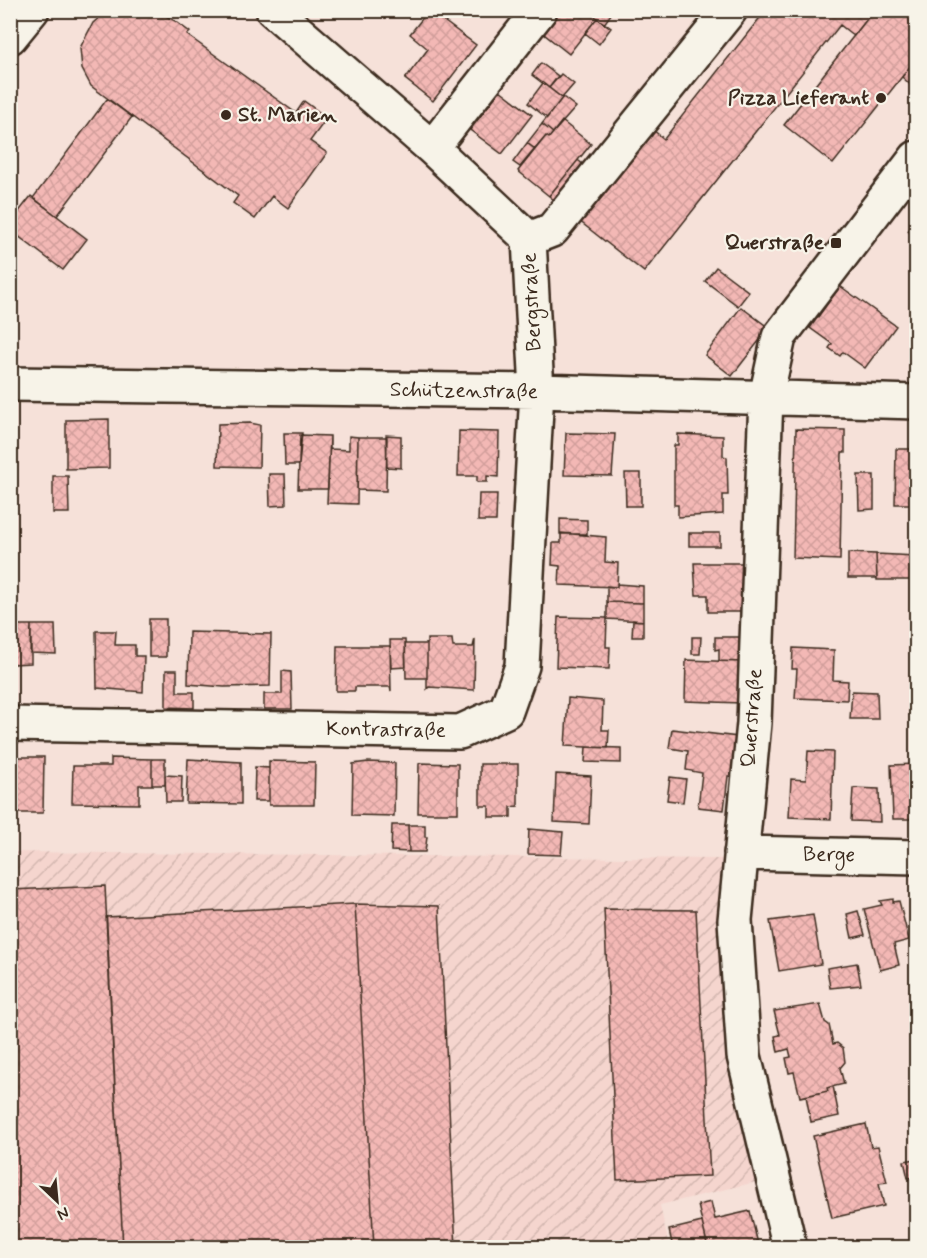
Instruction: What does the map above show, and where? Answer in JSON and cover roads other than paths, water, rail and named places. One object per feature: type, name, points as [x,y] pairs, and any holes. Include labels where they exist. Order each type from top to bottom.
[{"type":"street","points":[[10,37],[32,10]]},
{"type":"street","name":"Bergstraße","points":[[273,10],[432,148],[529,239],[537,392]]},
{"type":"street","points":[[432,148],[540,10]]},
{"type":"street","points":[[529,239],[552,230],[730,10]]},
{"type":"street","name":"Querstraße","points":[[790,1248],[744,1056],[735,920],[754,723],[766,397],[779,337],[916,158]]},
{"type":"street","name":"Schützenstraße","points":[[10,384],[537,392],[916,402]]},
{"type":"street","name":"Kontrastraße","points":[[10,724],[460,732],[507,711],[522,666],[537,392]]},
{"type":"street","name":"Berge","points":[[741,853],[916,857]]},
{"type":"place","name":"Pizza Lieferant","points":[[881,98]]},
{"type":"place","name":"St. Marien","points":[[226,115]]},
{"type":"place","name":"Querstraße","points":[[836,243]]}]
